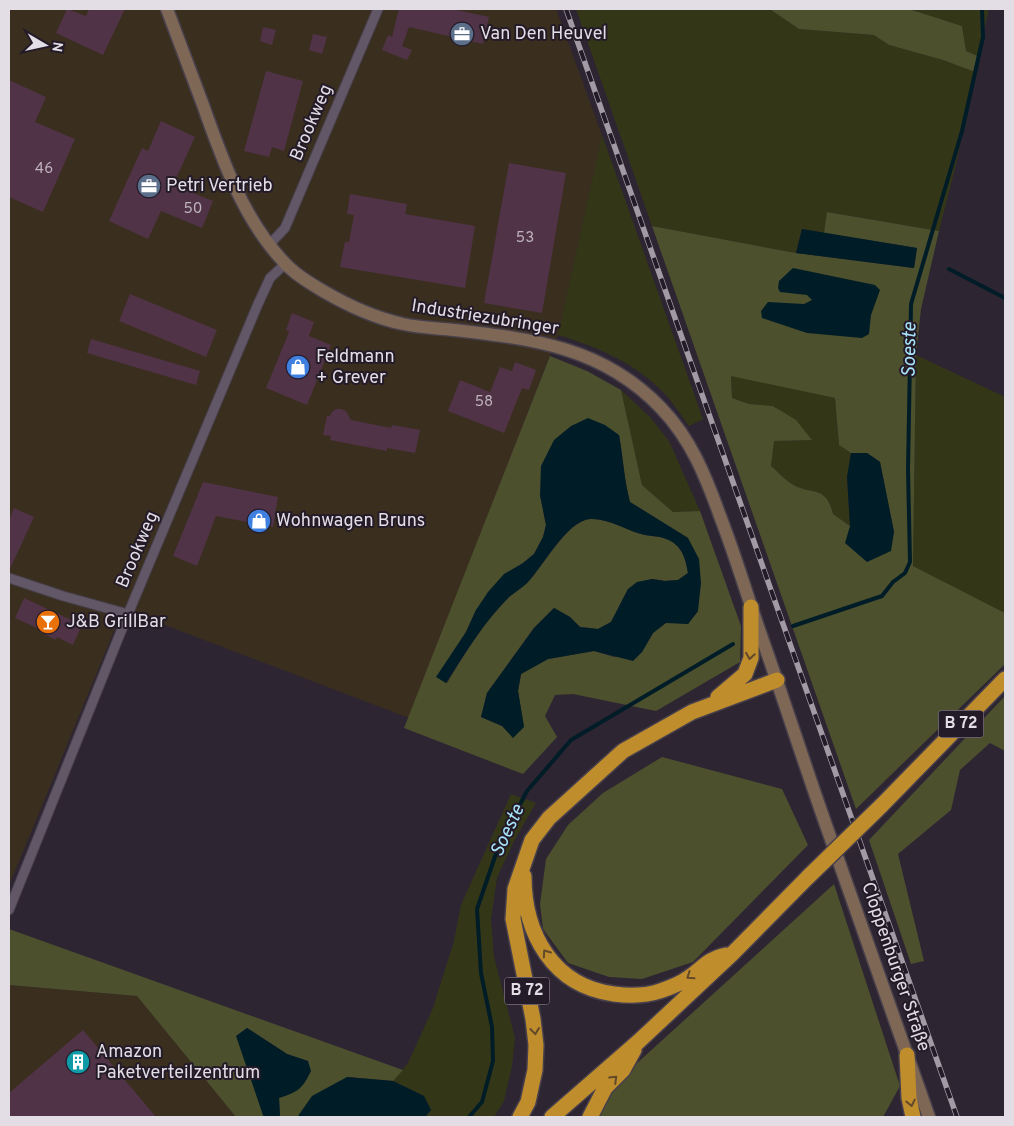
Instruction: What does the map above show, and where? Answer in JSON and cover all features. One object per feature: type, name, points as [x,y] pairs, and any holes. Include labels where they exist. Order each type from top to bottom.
[{"type":"highway","points":[[709,704],[745,674],[751,658],[751,607]]},
{"type":"highway","name":"B 72","points":[[552,1117],[638,1042],[732,954],[1005,679]]},
{"type":"highway","points":[[732,954],[713,958],[687,979],[658,992],[630,996],[583,986],[564,974],[547,956],[535,935],[526,906],[525,864],[532,840],[549,818],[624,751],[709,704],[777,680]]},
{"type":"highway","name":"B 72","points":[[520,1117],[528,1102],[535,1070],[536,1045],[533,1019],[512,919],[515,889],[525,864]]},
{"type":"highway","name":"B 72","points":[[590,1117],[605,1088],[623,1070],[638,1042]]},
{"type":"highway","points":[[907,1055],[909,1098],[913,1117]]},
{"type":"street","name":"Industriezubringer","points":[[167,9],[217,145],[249,214],[269,245],[285,264],[308,282],[335,298],[368,313],[403,324],[552,344],[593,359],[637,386],[671,419],[696,457],[706,477],[777,680]]},
{"type":"street","name":"Brookweg","points":[[269,245],[285,228],[378,9]]},
{"type":"street","name":"Brookweg","points":[[9,910],[128,614],[266,286],[270,278],[285,264]]},
{"type":"street","points":[[9,578],[63,596],[128,614]]},
{"type":"street","name":"Cloppenburger Straße","points":[[777,680],[929,1117]]},
{"type":"shaded area","points":[[9,9],[556,9],[602,135],[558,335],[409,718],[123,609],[9,886]]},
{"type":"shaded area","points":[[9,985],[137,996],[236,1117],[9,1117]]},
{"type":"green space","points":[[576,9],[771,9],[799,29],[874,35],[889,45],[943,60],[975,72],[956,164],[939,231],[828,212],[824,233],[802,229],[796,253],[652,226]]},
{"type":"green space","points":[[771,9],[907,9],[915,11],[962,26],[966,51],[978,56],[975,72],[943,60],[889,45],[874,35],[799,29]]},
{"type":"green space","points":[[907,9],[989,9],[978,56],[966,51],[962,26]]},
{"type":"green space","points":[[602,135],[703,419],[689,426],[664,393],[637,370],[599,350],[558,335]]},
{"type":"green space","points":[[827,212],[939,231],[921,309],[916,355],[913,566],[1005,613],[1005,664],[856,809],[652,226],[796,253],[914,268],[917,248],[824,233]],"holes":[[[731,376],[835,398],[839,445],[851,453],[867,453],[880,462],[894,532],[850,526],[833,514],[830,505],[822,494],[799,488],[771,466],[774,441],[812,440],[796,420],[773,406],[749,404],[732,398]]]},
{"type":"green space","points":[[916,355],[1005,397],[1005,613],[913,566]]},
{"type":"green space","points":[[550,356],[587,371],[621,390],[642,485],[673,512],[700,511],[741,626],[740,662],[656,711],[573,694],[555,695],[545,716],[557,737],[523,774],[404,728]],"holes":[[[619,435],[630,502],[688,538],[698,611],[688,624],[666,622],[653,633],[642,652],[614,657],[594,651],[548,659],[521,674],[518,691],[524,727],[502,726],[481,717],[487,693],[534,628],[554,608],[570,617],[580,627],[598,629],[611,622],[628,589],[652,579],[678,580],[688,573],[680,550],[667,539],[645,535],[597,519],[581,522],[564,536],[527,583],[509,597],[491,617],[447,683],[437,677],[466,632],[476,610],[534,554],[543,537],[546,525],[540,495]]]},
{"type":"green space","points":[[731,375],[835,398],[839,445],[851,453],[847,477],[850,526],[833,514],[830,505],[822,494],[799,488],[771,466],[773,441],[812,440],[774,406],[749,404],[732,398]]},
{"type":"green space","points":[[621,390],[651,418],[669,441],[700,511],[673,512],[642,485]]},
{"type":"green space","points":[[1005,696],[1005,751],[990,743],[960,770],[951,810],[898,854],[924,961],[911,964],[869,840]]},
{"type":"green space","points":[[662,757],[782,789],[808,845],[693,962],[642,979],[609,977],[568,963],[543,929],[540,904],[546,859],[568,825],[603,793]]},
{"type":"green space","points":[[511,794],[536,803],[513,843],[497,878],[491,919],[494,957],[515,1038],[512,1066],[504,1101],[494,1117],[425,1117],[431,1110],[424,1096],[393,1081],[408,1063],[433,1008],[454,941],[461,905]]},
{"type":"green space","points":[[834,884],[900,1086],[883,1117],[596,1117],[597,1112],[624,1075]]},
{"type":"green space","points":[[9,929],[403,1070],[393,1081],[347,1077],[299,1115],[300,1117],[280,1117],[279,1098],[308,1061],[287,1054],[247,1028],[237,1036],[264,1117],[236,1117],[137,996],[9,985]]},
{"type":"water","points":[[802,229],[917,248],[914,268],[796,253]]},
{"type":"water","points":[[793,268],[875,285],[880,290],[871,315],[869,334],[862,338],[807,333],[762,318],[761,311],[768,302],[804,304],[812,300],[807,295],[780,292],[778,288],[779,281]]},
{"type":"water","points":[[588,418],[605,425],[619,435],[630,502],[688,538],[699,559],[701,583],[698,611],[688,624],[666,623],[653,633],[642,652],[633,661],[594,651],[548,659],[521,674],[518,691],[524,727],[513,738],[502,726],[481,717],[487,693],[534,628],[554,608],[570,617],[580,627],[598,629],[611,622],[628,589],[637,582],[652,579],[678,580],[688,573],[680,550],[667,539],[638,533],[597,519],[581,522],[564,536],[527,583],[509,597],[491,617],[446,683],[436,677],[466,632],[476,610],[488,592],[504,574],[534,554],[543,537],[546,525],[540,495],[541,466],[554,440],[571,426]]},
{"type":"water","points":[[851,453],[867,453],[880,462],[894,532],[891,551],[867,562],[845,543],[850,526],[847,477]]},
{"type":"water","points":[[247,1028],[287,1054],[308,1061],[311,1071],[302,1086],[295,1092],[279,1098],[280,1117],[264,1117],[263,1115],[236,1036]]},
{"type":"water","points":[[347,1077],[393,1081],[424,1096],[431,1110],[425,1117],[298,1116],[312,1096]]},
{"type":"building","points":[[67,9],[86,16],[89,9],[125,9],[103,55],[56,33]]},
{"type":"building","name":"Van Den Heuvel","points":[[399,9],[452,9],[489,17],[483,44],[409,27],[402,46],[412,50],[407,60],[382,50],[388,35],[392,37]]},
{"type":"building","points":[[263,27],[276,30],[272,45],[260,41]]},
{"type":"building","points":[[313,34],[327,37],[322,54],[309,50]]},
{"type":"building","points":[[266,71],[303,81],[284,151],[272,147],[269,157],[244,151]]},
{"type":"building","points":[[9,80],[46,97],[35,122],[75,139],[43,212],[9,197]]},
{"type":"building","name":"Petri Vertrieb","points":[[161,121],[195,137],[173,185],[213,201],[202,228],[161,211],[148,239],[109,221],[142,148],[148,151]]},
{"type":"building","points":[[509,163],[566,173],[542,313],[484,303]]},
{"type":"building","points":[[350,194],[407,204],[405,214],[475,226],[465,288],[340,267],[345,242],[349,242],[354,215],[347,214]]},
{"type":"building","points":[[130,294],[217,330],[206,357],[119,321]]},
{"type":"building","name":"Feldmann + Grever","points":[[292,313],[314,322],[309,336],[331,345],[307,405],[266,388],[289,332],[286,330]]},
{"type":"building","points":[[91,339],[200,371],[196,385],[87,353]]},
{"type":"building","points":[[515,362],[536,370],[529,390],[522,388],[504,433],[448,411],[460,380],[490,392],[500,367],[512,371]]},
{"type":"building","points":[[336,409],[346,411],[351,420],[391,428],[392,425],[420,430],[415,453],[387,448],[387,451],[330,440],[331,436],[323,435],[327,416],[330,416]]},
{"type":"building","name":"Wohnwagen Bruns","points":[[203,482],[278,497],[273,527],[216,516],[197,566],[173,556]]},
{"type":"building","points":[[14,508],[34,517],[9,571],[9,520]]},
{"type":"building","name":"J&B GrillBar","points":[[24,598],[82,625],[73,645],[57,637],[56,640],[40,632],[41,630],[15,618]]},
{"type":"building","name":"Amazon Paketverteilzentrum","points":[[83,1030],[156,1117],[9,1117],[9,1093]]},
{"type":"waterway","name":"Soeste","points":[[793,626],[882,596],[893,582],[905,573],[910,562],[908,469],[911,304],[962,131],[983,37],[982,9]]},
{"type":"waterway","points":[[949,269],[1005,298]]},
{"type":"waterway","name":"Soeste","points":[[469,1117],[482,1102],[493,1061],[492,1027],[481,973],[477,909],[499,845],[527,791],[571,740],[733,644]]},
{"type":"railway","points":[[566,9],[957,1117]]},
{"type":"place","name":"Van Den Heuvel","points":[[462,34]]},
{"type":"place","name":"Petri Vertrieb","points":[[149,186]]},
{"type":"place","name":"Feldmann + Grever","points":[[298,367]]},
{"type":"place","name":"Wohnwagen Bruns","points":[[259,521]]},
{"type":"place","name":"J&B GrillBar","points":[[48,622]]},
{"type":"place","name":"Amazon Paketverteilzentrum","points":[[78,1062]]}]
